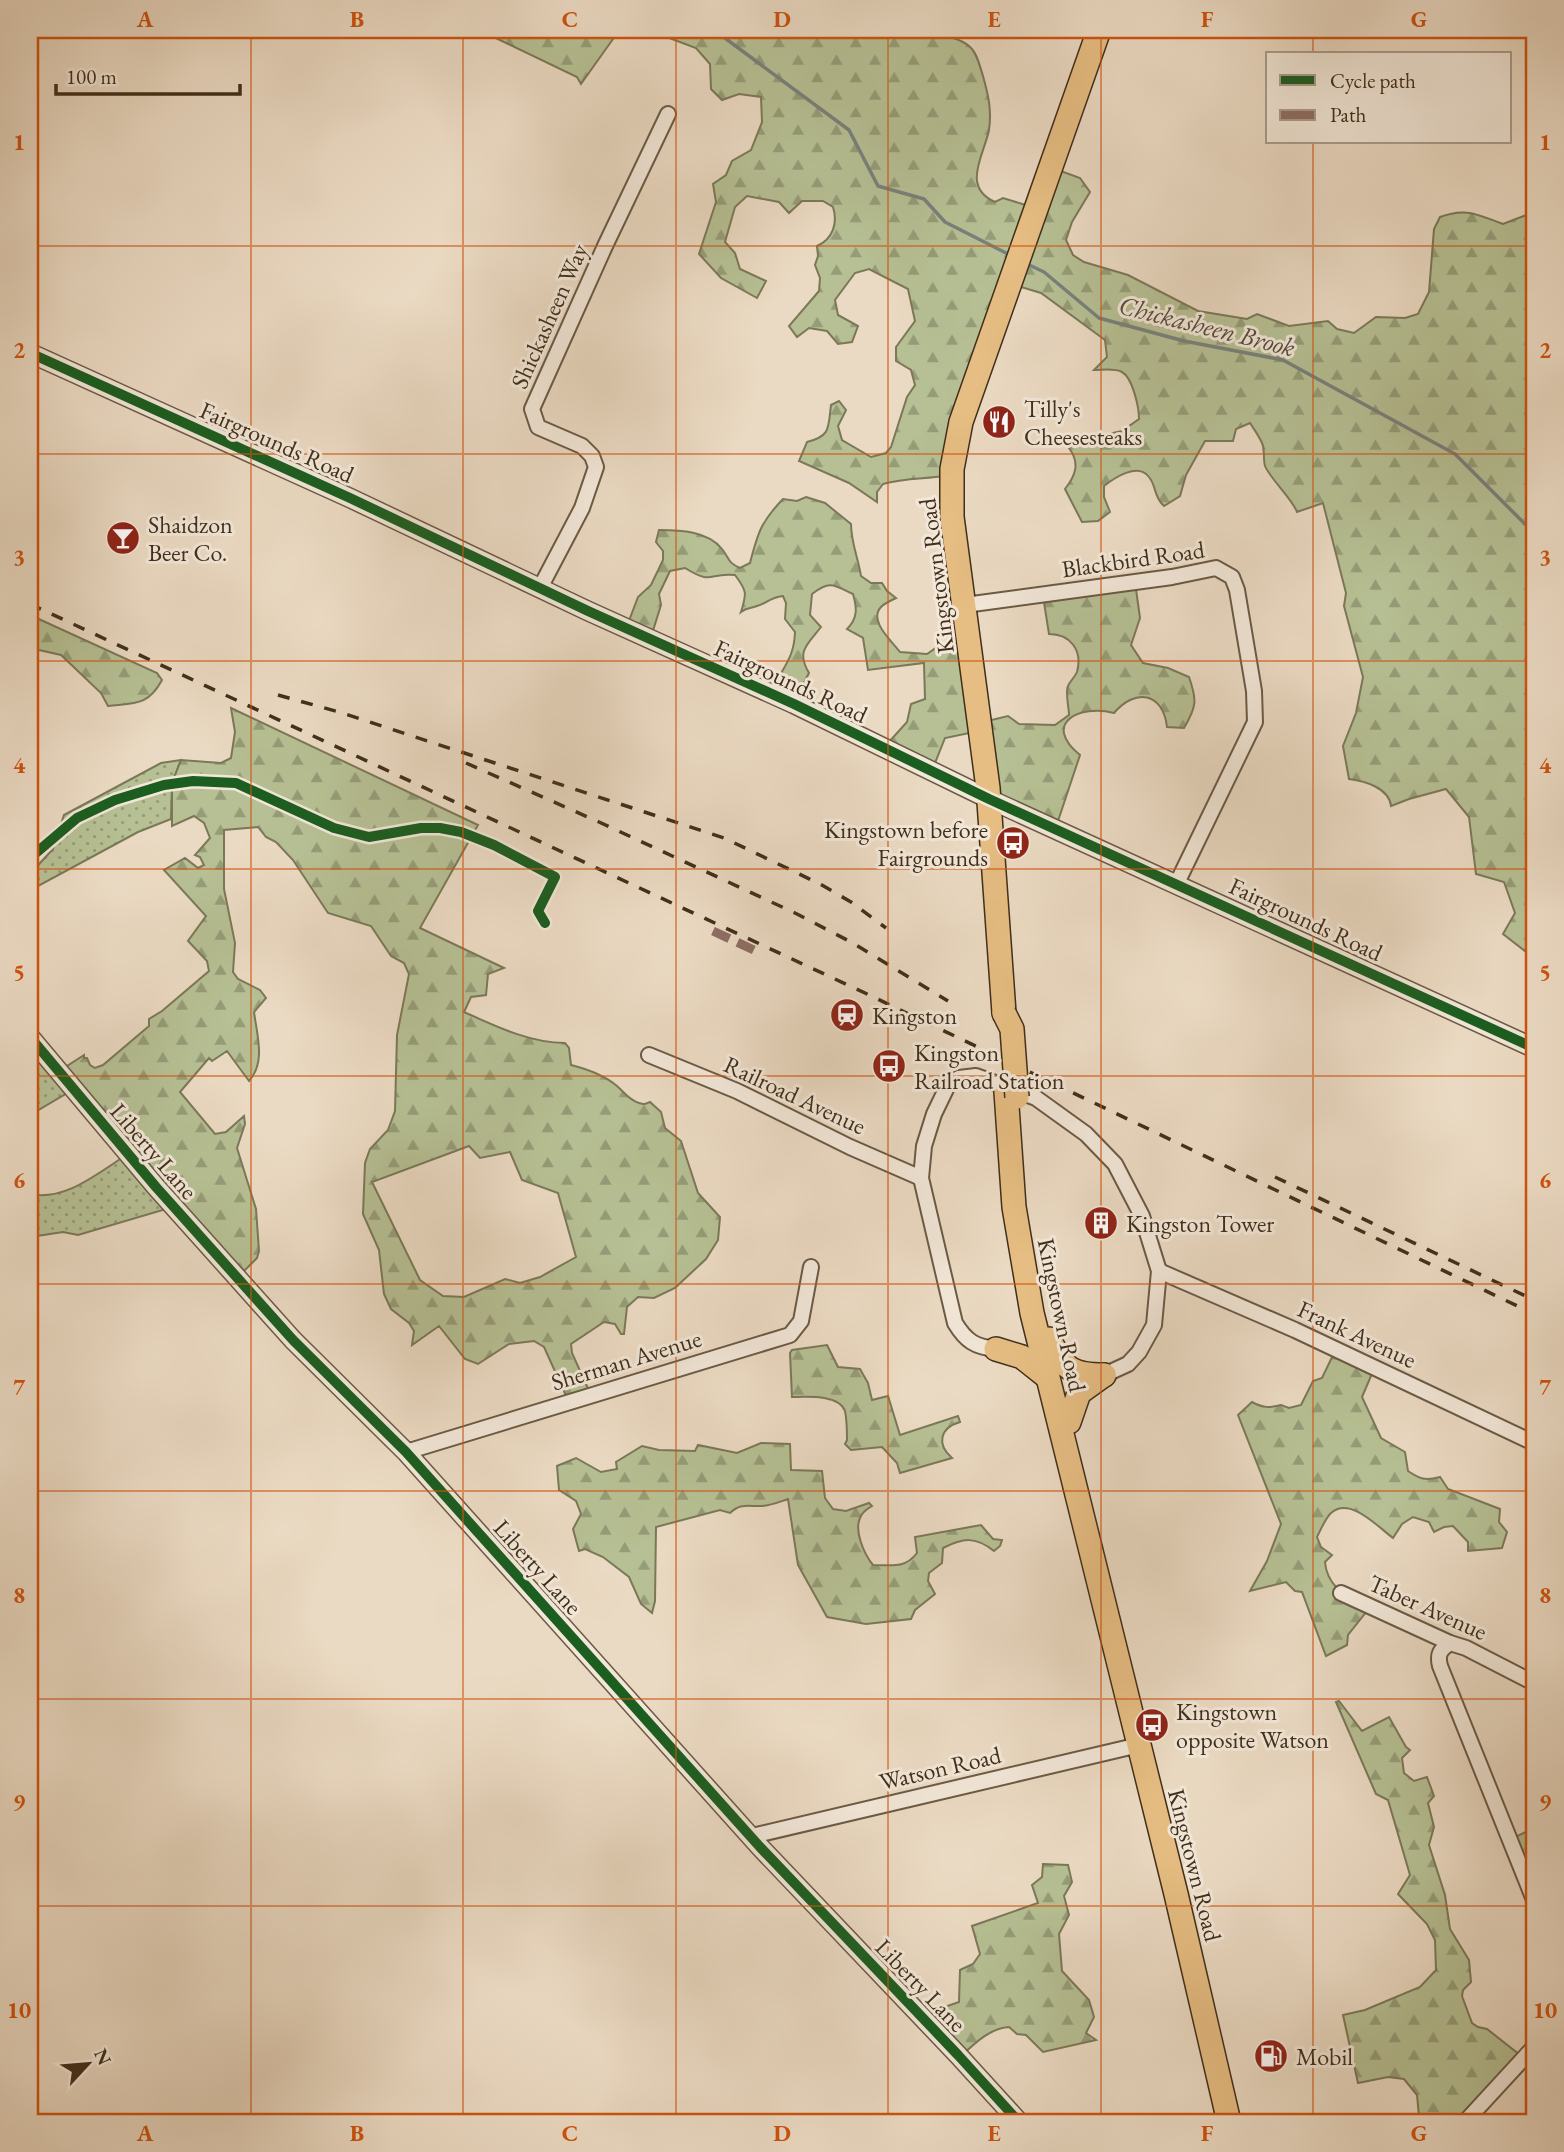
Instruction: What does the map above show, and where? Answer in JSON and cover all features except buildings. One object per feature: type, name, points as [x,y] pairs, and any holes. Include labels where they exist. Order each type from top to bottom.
[{"type":"main road","name":"Kingstown Road","points":[[1099,30],[1020,261],[969,399],[955,447],[951,491],[952,517],[989,799],[1011,1095],[1027,1211],[1049,1339],[1108,1596],[1109,1620]]},
{"type":"main road","name":"Kingstown Road","points":[[1011,1095],[1014,1207],[1032,1313],[1109,1620],[1229,2122]]},
{"type":"main road","points":[[996,1349],[1025,1329],[1032,1313]]},
{"type":"main road","points":[[1049,1339],[1065,1365],[1075,1372],[1104,1375]]},
{"type":"main road","points":[[996,1349],[1021,1357],[1046,1376]]},
{"type":"main road","points":[[1069,1422],[1079,1393],[1104,1375]]},
{"type":"street","name":"Shickasheen Way","points":[[540,588],[582,508],[596,467],[592,456],[582,446],[538,427],[532,410],[605,246],[668,114]]},
{"type":"street","name":"Fairgrounds Road","points":[[30,353],[350,498],[794,704],[989,799],[1534,1048]]},
{"type":"street","name":"Blackbird Road","points":[[965,605],[1172,577],[1216,568],[1233,577],[1254,691],[1255,722],[1177,883]]},
{"type":"street","name":"Liberty Lane","points":[[30,1037],[156,1187],[293,1340],[406,1452],[752,1836],[1018,2122]]},
{"type":"street","name":"Railroad Avenue","points":[[649,1055],[737,1091],[920,1178]]},
{"type":"street","points":[[996,1349],[973,1345],[955,1323],[920,1178],[924,1146],[934,1114],[948,1085],[959,1079],[976,1076],[1036,1098],[1086,1134],[1115,1164],[1142,1216],[1159,1271],[1154,1325],[1139,1352],[1128,1364],[1104,1375]]},
{"type":"street","name":"Sherman Avenue","points":[[406,1452],[790,1335],[801,1321],[811,1267]]},
{"type":"street","name":"Frank Avenue","points":[[1159,1271],[1294,1329],[1534,1443]]},
{"type":"street","name":"Taber Avenue","points":[[1340,1593],[1466,1648],[1534,1683]]},
{"type":"street","points":[[1450,1643],[1441,1649],[1438,1657],[1440,1666],[1534,1900]]},
{"type":"street","name":"Watson Road","points":[[752,1836],[1139,1745]]},
{"type":"street","points":[[1465,2122],[1534,2047]]},
{"type":"green space","points":[[479,30],[622,30],[581,84],[577,77]]},
{"type":"green space","points":[[648,30],[928,30],[966,43],[976,56],[989,102],[989,130],[977,170],[979,188],[985,196],[995,202],[1003,198],[1032,207],[1050,167],[1080,178],[1090,192],[1072,222],[1066,240],[1073,255],[1084,262],[1128,275],[1198,311],[1247,319],[1257,314],[1289,326],[1328,321],[1337,329],[1354,333],[1376,317],[1405,318],[1418,314],[1429,292],[1434,229],[1440,217],[1465,212],[1503,224],[1534,212],[1534,342],[1532,353],[1527,357],[1526,368],[1534,392],[1534,925],[1525,951],[1503,934],[1515,913],[1504,882],[1476,874],[1469,817],[1446,789],[1391,806],[1386,794],[1381,790],[1349,779],[1343,746],[1356,713],[1363,677],[1344,606],[1346,593],[1323,503],[1297,512],[1267,471],[1262,443],[1250,423],[1236,429],[1233,441],[1205,441],[1186,475],[1180,496],[1164,506],[1158,499],[1149,477],[1139,471],[1133,471],[1104,486],[1104,497],[1110,512],[1098,521],[1082,522],[1065,489],[1075,469],[1075,459],[1069,448],[1077,441],[1122,431],[1139,419],[1135,394],[1122,372],[1094,370],[1107,357],[1105,340],[1041,293],[1008,283],[945,476],[883,484],[877,492],[877,502],[849,483],[799,461],[807,442],[820,437],[827,430],[831,405],[839,401],[846,410],[838,426],[842,440],[871,457],[886,453],[891,447],[907,397],[915,385],[911,370],[896,361],[896,347],[915,321],[908,289],[869,269],[855,273],[835,300],[838,315],[858,326],[852,342],[838,344],[827,331],[809,328],[797,337],[789,326],[819,291],[820,278],[815,265],[817,246],[827,239],[833,230],[833,207],[823,201],[802,201],[789,213],[779,202],[747,196],[735,207],[725,242],[735,253],[740,269],[766,281],[757,298],[721,278],[699,254],[716,202],[713,184],[726,175],[732,161],[751,150],[762,122],[761,97],[739,94],[722,100],[711,89],[710,64],[696,48]]},
{"type":"green space","points":[[806,497],[825,503],[851,524],[861,576],[871,583],[882,583],[896,598],[881,607],[877,618],[883,631],[900,652],[927,654],[940,645],[962,640],[979,723],[1008,716],[1019,724],[1055,725],[1069,715],[1067,689],[1077,672],[1078,657],[1069,640],[1049,634],[1043,596],[1135,582],[1140,618],[1131,645],[1143,663],[1168,668],[1189,677],[1194,703],[1184,728],[1167,727],[1160,707],[1154,701],[1139,697],[1122,705],[1114,713],[1089,711],[1070,719],[1065,725],[1064,734],[1080,755],[1056,827],[994,800],[979,731],[945,738],[933,768],[888,743],[907,722],[911,704],[925,699],[924,663],[868,670],[863,638],[847,629],[856,613],[853,594],[841,588],[828,585],[812,594],[810,615],[821,627],[805,648],[803,659],[809,673],[796,698],[772,691],[790,657],[794,642],[795,632],[785,619],[786,603],[783,596],[741,612],[745,592],[735,575],[706,577],[685,568],[670,571],[659,594],[661,605],[651,637],[627,626],[638,597],[651,585],[663,560],[663,551],[656,542],[659,530],[684,531],[709,538],[740,568],[750,563],[761,528],[783,499],[797,501]]},
{"type":"green space","points":[[30,615],[157,673],[162,680],[151,695],[140,702],[108,706],[101,693],[61,655],[30,648]]},
{"type":"green space","points":[[231,708],[478,825],[420,928],[504,968],[488,974],[486,995],[471,997],[464,1012],[526,1037],[565,1043],[569,1048],[571,1065],[607,1079],[635,1102],[650,1102],[661,1112],[665,1128],[681,1141],[698,1193],[720,1217],[718,1240],[706,1259],[675,1288],[654,1298],[638,1297],[627,1307],[624,1334],[621,1334],[615,1324],[604,1322],[571,1344],[572,1353],[590,1393],[568,1400],[544,1347],[534,1341],[509,1344],[478,1364],[465,1359],[439,1326],[412,1345],[414,1331],[409,1323],[391,1309],[384,1294],[379,1250],[363,1214],[365,1163],[370,1149],[388,1130],[395,1111],[397,1035],[409,974],[404,963],[391,956],[371,926],[328,913],[293,860],[258,827],[224,830],[224,889],[235,943],[233,972],[238,979],[260,990],[266,998],[254,1012],[259,1048],[257,1065],[249,1081],[227,1051],[212,1061],[209,1058],[180,1092],[215,1134],[226,1132],[244,1116],[245,1124],[237,1148],[256,1209],[259,1251],[257,1258],[239,1276],[61,1070],[84,1055],[95,1068],[103,1065],[149,1026],[149,1019],[209,971],[207,961],[188,941],[206,916],[164,870],[185,858],[198,868],[204,865],[200,857],[195,855],[210,838],[204,823],[194,816],[172,826],[172,783],[181,760],[221,763],[231,758],[235,732]],"holes":[[[469,1146],[480,1158],[510,1152],[522,1180],[558,1193],[576,1257],[540,1277],[520,1283],[505,1279],[464,1297],[443,1296],[420,1280],[372,1182]]]},
{"type":"green space","points":[[181,760],[172,783],[171,819],[138,832],[36,887],[30,894],[30,874],[53,849],[64,815],[161,763]]},
{"type":"green space","points":[[30,1036],[74,1089],[30,1115]]},
{"type":"green space","points":[[128,1154],[173,1207],[78,1235],[63,1232],[30,1237],[30,1194],[56,1194],[69,1190]]},
{"type":"green space","points":[[827,1345],[838,1367],[860,1369],[868,1383],[872,1400],[888,1396],[900,1435],[958,1416],[960,1422],[948,1428],[942,1437],[944,1447],[952,1458],[900,1473],[897,1463],[882,1447],[851,1450],[845,1444],[847,1422],[842,1406],[829,1399],[792,1397],[792,1350]]},
{"type":"green space","points":[[1334,1353],[1374,1369],[1362,1397],[1381,1438],[1405,1452],[1408,1471],[1423,1478],[1440,1477],[1448,1489],[1500,1509],[1499,1522],[1507,1532],[1502,1548],[1468,1551],[1468,1542],[1453,1526],[1434,1532],[1429,1522],[1413,1517],[1402,1524],[1393,1538],[1355,1511],[1347,1508],[1331,1513],[1317,1537],[1321,1547],[1332,1555],[1325,1562],[1327,1571],[1340,1591],[1367,1611],[1348,1635],[1347,1645],[1326,1656],[1302,1592],[1295,1591],[1286,1582],[1250,1591],[1267,1561],[1281,1524],[1238,1415],[1252,1402],[1266,1407],[1281,1405],[1289,1408],[1301,1405],[1313,1381],[1322,1378]]},
{"type":"green space","points":[[761,1443],[790,1444],[791,1470],[822,1471],[825,1498],[833,1509],[846,1511],[869,1503],[872,1506],[861,1516],[858,1529],[863,1549],[873,1565],[908,1562],[917,1553],[915,1537],[981,1525],[993,1539],[1002,1540],[1000,1546],[994,1551],[969,1540],[943,1548],[942,1563],[929,1573],[928,1581],[935,1594],[915,1610],[911,1619],[866,1624],[827,1617],[798,1565],[788,1499],[765,1506],[740,1507],[730,1513],[720,1510],[656,1527],[655,1601],[652,1613],[641,1604],[629,1577],[603,1557],[585,1549],[579,1551],[573,1529],[581,1514],[576,1501],[559,1490],[557,1466],[576,1458],[601,1472],[617,1469],[616,1462],[642,1446],[659,1450],[695,1451],[698,1445],[737,1453]]},
{"type":"green space","points":[[1339,1701],[1362,1731],[1389,1717],[1410,1750],[1402,1758],[1404,1773],[1414,1781],[1427,1777],[1434,1796],[1428,1803],[1434,1827],[1429,1845],[1445,1895],[1450,1929],[1469,1960],[1471,1982],[1463,1990],[1462,1996],[1472,2023],[1487,2029],[1520,2055],[1465,2122],[1412,2122],[1419,2117],[1417,2095],[1404,2079],[1388,2077],[1358,2083],[1343,2015],[1365,2010],[1420,1987],[1436,1970],[1435,1940],[1427,1924],[1398,1894],[1410,1875],[1388,1800],[1376,1794],[1336,1702]]},
{"type":"green space","points":[[1534,1761],[1534,1828],[1532,1762]]},
{"type":"green space","points":[[1534,1828],[1534,1887],[1511,1839]]},
{"type":"green space","points":[[1043,1864],[1068,1865],[1072,1882],[1064,1896],[1069,1915],[1059,1934],[1062,1971],[1089,2000],[1094,2017],[1086,2033],[1096,2040],[1043,2052],[1026,2035],[1017,2034],[1009,2027],[988,2034],[958,2059],[937,2034],[936,2010],[959,2002],[960,1970],[973,1964],[980,1954],[972,1926],[1038,1903],[1032,1885],[1042,1877]]},
{"type":"waterway","name":"Chickasheen Brook","points":[[714,30],[849,130],[878,186],[924,199],[945,222],[1012,256]]},
{"type":"waterway","name":"Chickasheen Brook","points":[[1025,263],[1044,272],[1099,318],[1184,341],[1283,360],[1455,454],[1534,533]]},
{"type":"railway","points":[[30,604],[865,993],[1534,1314]]},
{"type":"railway","points":[[278,695],[339,712],[724,838],[820,884],[851,902],[886,928]]},
{"type":"railway","points":[[466,763],[795,913],[851,942],[948,1001]]},
{"type":"railway","points":[[1275,1177],[1534,1300]]},
{"type":"marked path","points":[[713,931],[758,952]]},
{"type":"cycle path","points":[[30,353],[350,498],[588,611],[794,704],[989,799],[1534,1048]]},
{"type":"cycle path","points":[[30,858],[77,818],[115,800],[164,785],[193,781],[236,783],[334,828],[369,837],[421,828],[440,828],[461,832],[494,845],[555,877],[538,911],[545,923]]},
{"type":"cycle path","points":[[30,1037],[156,1187],[293,1340],[406,1452],[760,1847],[1019,2122]]},
{"type":"place","name":"Tilly's Cheesesteaks","points":[[999,422]]},
{"type":"place","name":"Shaidzon Beer Co.","points":[[123,538]]},
{"type":"place","name":"Kingstown before Fairgrounds","points":[[1013,843]]},
{"type":"place","name":"Kingston","points":[[847,1015]]},
{"type":"place","name":"Kingston Railroad Station","points":[[889,1066]]},
{"type":"place","name":"Kingston Tower","points":[[1101,1223]]},
{"type":"place","name":"Kingstown opposite Watson","points":[[1152,1725]]},
{"type":"place","name":"Mobil","points":[[1271,2056]]}]
